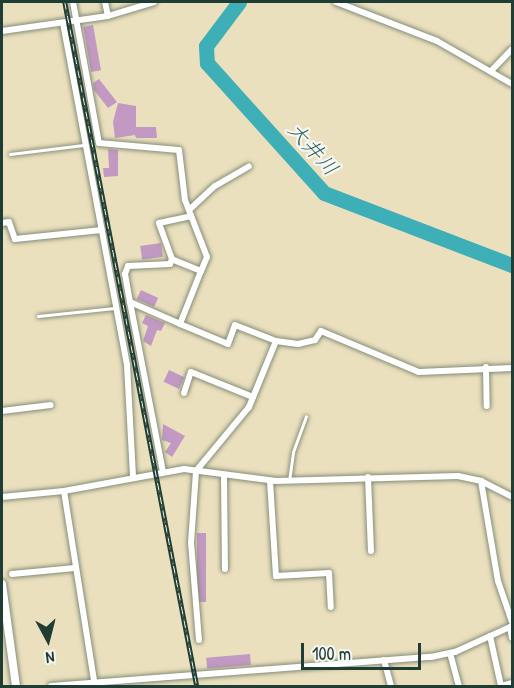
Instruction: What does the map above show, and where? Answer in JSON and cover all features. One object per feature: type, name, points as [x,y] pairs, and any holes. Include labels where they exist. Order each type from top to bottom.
[{"type":"street","points":[[73,2],[99,144],[179,150],[190,213],[207,257],[180,324]]},
{"type":"street","points":[[105,2],[108,16]]},
{"type":"street","points":[[2,32],[108,16],[154,2]]},
{"type":"street","points":[[336,2],[437,41],[513,84]]},
{"type":"street","points":[[63,23],[83,145],[102,230],[127,365],[133,477]]},
{"type":"street","points":[[491,71],[513,49]]},
{"type":"street","points":[[163,472],[125,274],[128,266],[170,264],[172,259],[159,223],[190,213],[215,186],[249,166]]},
{"type":"street","points":[[2,223],[9,222],[15,239],[102,230]]},
{"type":"street","points":[[172,259],[201,271]]},
{"type":"street","points":[[130,302],[228,344],[235,325],[276,341],[298,344],[315,340],[321,331],[418,372],[486,367],[513,368]]},
{"type":"street","points":[[199,640],[191,543],[196,471],[253,397],[276,341]]},
{"type":"street","points":[[486,367],[487,406]]},
{"type":"street","points":[[184,393],[191,372],[253,397]]},
{"type":"street","points":[[2,411],[51,405]]},
{"type":"street","points":[[2,497],[64,491],[163,472],[196,471],[224,477],[270,481],[458,476],[481,481],[513,497]]},
{"type":"street","points":[[224,477],[225,569]]},
{"type":"street","points":[[369,477],[372,551]]},
{"type":"street","points":[[270,481],[276,576],[329,573],[331,607]]},
{"type":"street","points":[[481,481],[498,581],[512,625],[513,638]]},
{"type":"street","points":[[64,491],[95,684]]},
{"type":"street","points":[[12,574],[75,568]]},
{"type":"street","points":[[2,584],[16,687]]},
{"type":"street","points":[[51,687],[450,653],[512,625]]},
{"type":"street","points":[[490,636],[501,687],[513,683]]},
{"type":"street","points":[[450,653],[459,687]]},
{"type":"street","points":[[384,660],[391,687]]},
{"type":"lane","points":[[10,154],[83,145]]},
{"type":"lane","points":[[39,316],[115,308]]},
{"type":"lane","points":[[289,481],[293,452],[306,416]]},
{"type":"building","points":[[93,25],[101,70],[91,72],[83,27]]},
{"type":"building","points":[[99,79],[117,102],[108,108],[94,90],[93,83]]},
{"type":"building","points":[[118,103],[136,106],[136,127],[156,127],[157,138],[136,138],[135,135],[115,138],[113,122]]},
{"type":"building","points":[[108,149],[118,150],[118,176],[104,177],[103,168],[109,168]]},
{"type":"building","points":[[161,243],[163,257],[142,260],[140,246]]},
{"type":"building","points":[[141,290],[158,298],[154,307],[137,299]]},
{"type":"building","points":[[146,315],[165,323],[161,331],[157,330],[151,346],[143,341],[148,326],[142,323]]},
{"type":"building","points":[[169,370],[184,377],[179,389],[164,382]]},
{"type":"building","points":[[163,424],[185,436],[172,457],[165,452],[171,443],[162,440]]},
{"type":"building","points":[[197,533],[206,533],[206,602],[197,602]]},
{"type":"building","points":[[250,654],[251,665],[207,669],[206,658]]},
{"type":"waterway","name":"大井川","points":[[239,2],[206,46],[207,63],[324,193],[512,265]]},
{"type":"railway","points":[[65,2],[197,686]]}]
